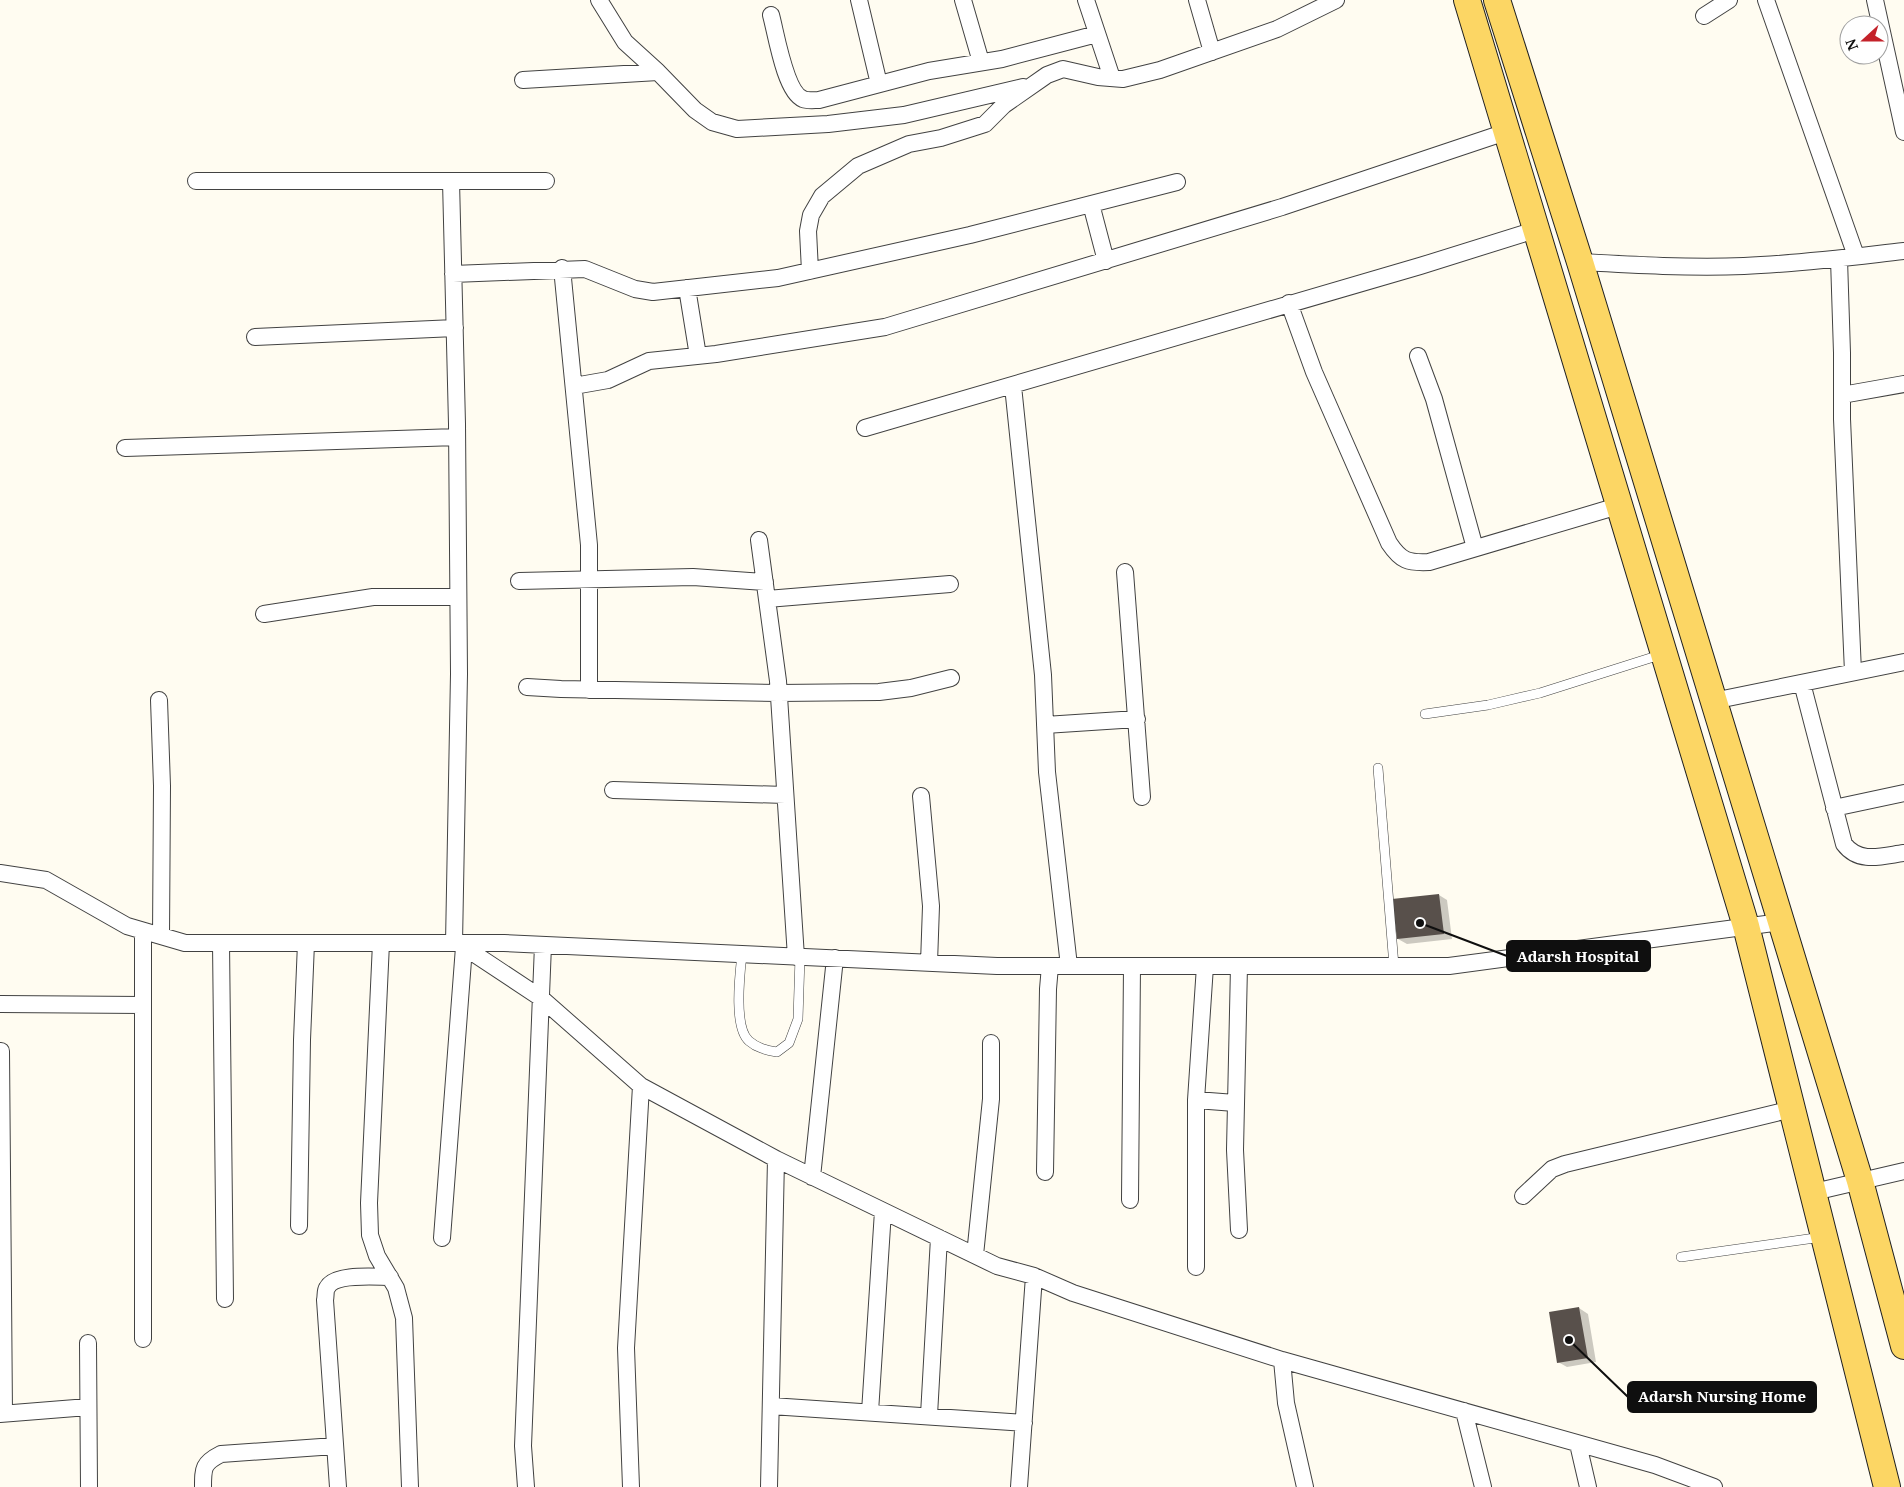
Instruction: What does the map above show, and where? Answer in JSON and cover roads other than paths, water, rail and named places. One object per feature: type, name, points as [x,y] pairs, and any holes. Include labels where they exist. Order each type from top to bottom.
[{"type":"main road","points":[[1467,0],[1534,230],[1746,926],[1887,1487]]},
{"type":"main road","points":[[1497,0],[1580,262],[1860,1181],[1904,1346]]},
{"type":"street","points":[[599,0],[625,42],[695,110],[712,122],[737,130],[828,124],[904,115],[1030,85]]},
{"type":"street","points":[[859,0],[879,84]]},
{"type":"street","points":[[964,0],[981,62]]},
{"type":"street","points":[[1086,0],[1112,78]]},
{"type":"street","points":[[1197,0],[1212,52]]},
{"type":"street","points":[[810,271],[808,231],[811,215],[822,196],[858,166],[909,144],[941,138],[985,124],[1004,105],[1030,85],[1047,75],[1063,70],[1123,79],[1160,70],[1277,29],[1336,0]]},
{"type":"street","points":[[1704,16],[1729,0]]},
{"type":"street","points":[[1766,0],[1856,256]]},
{"type":"street","points":[[1875,0],[1904,132]]},
{"type":"street","points":[[771,15],[788,79],[794,91],[802,99],[819,100],[929,71],[1002,59],[1097,34]]},
{"type":"street","points":[[522,80],[658,72]]},
{"type":"street","points":[[574,386],[608,380],[649,361],[698,356],[885,327],[1282,207],[1506,132]]},
{"type":"street","points":[[442,1238],[459,944],[457,437],[451,181]]},
{"type":"street","points":[[196,182],[546,182]]},
{"type":"street","points":[[453,274],[562,268],[585,269],[634,289],[653,292],[778,278],[970,236],[1177,182]]},
{"type":"street","points":[[1091,204],[1106,261]]},
{"type":"street","points":[[866,428],[1420,266],[1534,230]]},
{"type":"street","points":[[1580,262],[1680,267],[1744,266],[1838,259],[1904,251]]},
{"type":"street","points":[[1838,259],[1852,672]]},
{"type":"street","points":[[562,268],[589,545],[589,690]]},
{"type":"street","points":[[687,288],[698,356]]},
{"type":"street","points":[[1289,303],[1314,372],[1389,543],[1398,557],[1414,563],[1430,562],[1618,506]]},
{"type":"street","points":[[255,337],[455,328]]},
{"type":"street","points":[[1418,356],[1434,399],[1475,548]]},
{"type":"street","points":[[1842,395],[1904,384]]},
{"type":"street","points":[[1013,386],[1043,675],[1047,772],[1069,966]]},
{"type":"street","points":[[125,448],[457,437]]},
{"type":"street","points":[[759,540],[778,693],[798,957]]},
{"type":"street","points":[[1125,572],[1142,797]]},
{"type":"street","points":[[519,581],[693,577],[765,582]]},
{"type":"street","points":[[767,599],[950,584]]},
{"type":"street","points":[[264,614],[373,598],[458,597]]},
{"type":"street","points":[[1713,701],[1904,662]]},
{"type":"street","points":[[527,687],[589,690],[778,693],[879,692],[911,688],[951,678]]},
{"type":"street","points":[[1802,683],[1844,844],[1850,853],[1871,858],[1904,852]]},
{"type":"street","points":[[159,700],[162,786],[161,936]]},
{"type":"street","points":[[1045,725],[1136,719]]},
{"type":"street","points":[[613,790],[785,795]]},
{"type":"street","points":[[1834,808],[1904,793]]},
{"type":"street","points":[[921,796],[931,906],[929,963]]},
{"type":"street","points":[[0,873],[46,880],[127,926],[185,943],[543,945],[929,963],[1050,966],[1449,966],[1781,922]]},
{"type":"street","points":[[142,1339],[143,931]]},
{"type":"street","points":[[222,943],[225,1299]]},
{"type":"street","points":[[299,1226],[302,1040],[306,943]]},
{"type":"street","points":[[382,943],[369,1203],[370,1235],[377,1256],[396,1288],[404,1318],[410,1487]]},
{"type":"street","points":[[459,944],[541,998],[641,1086],[776,1160],[997,1266],[1034,1276],[1073,1293],[1282,1360],[1655,1465],[1714,1487]]},
{"type":"street","points":[[526,1487],[523,1446],[543,945]]},
{"type":"street","points":[[812,1177],[836,958]]},
{"type":"street","points":[[1045,1172],[1050,966]]},
{"type":"street","points":[[1130,1200],[1132,966]]},
{"type":"street","points":[[1196,1267],[1196,1100],[1205,966]]},
{"type":"street","points":[[1239,966],[1235,1150],[1240,1230]]},
{"type":"street","points":[[0,1004],[143,1005]]},
{"type":"street","points":[[975,1255],[991,1099],[991,1043]]},
{"type":"street","points":[[1,1051],[2,1414],[88,1407]]},
{"type":"street","points":[[632,1487],[626,1348],[641,1086]]},
{"type":"street","points":[[1196,1100],[1235,1103]]},
{"type":"street","points":[[1523,1196],[1552,1169],[1565,1164],[1792,1109]]},
{"type":"street","points":[[769,1487],[776,1160]]},
{"type":"street","points":[[1814,1192],[1904,1171]]},
{"type":"street","points":[[870,1412],[883,1211]]},
{"type":"street","points":[[929,1415],[939,1238]]},
{"type":"street","points":[[1019,1487],[1034,1276]]},
{"type":"street","points":[[338,1487],[326,1300],[327,1288],[333,1281],[345,1278],[390,1277]]},
{"type":"street","points":[[88,1343],[89,1487]]},
{"type":"street","points":[[1282,1360],[1286,1403],[1305,1487]]},
{"type":"street","points":[[771,1406],[929,1415],[1024,1423]]},
{"type":"street","points":[[1464,1411],[1483,1487]]},
{"type":"street","points":[[1578,1444],[1588,1487]]},
{"type":"street","points":[[202,1487],[203,1468],[209,1460],[221,1454],[335,1446]]},
{"type":"lane","points":[[1425,714],[1488,705],[1540,692],[1663,654]]},
{"type":"lane","points":[[1378,768],[1394,966]]},
{"type":"lane","points":[[742,954],[738,1002],[741,1023],[747,1040],[761,1049],[777,1052],[789,1043],[798,1019],[798,957]]},
{"type":"lane","points":[[1681,1257],[1825,1236]]},
{"type":"place","name":"Adarsh Hospital","points":[[1420,923]]},
{"type":"place","name":"Adarsh Nursing Home","points":[[1569,1340]]}]
